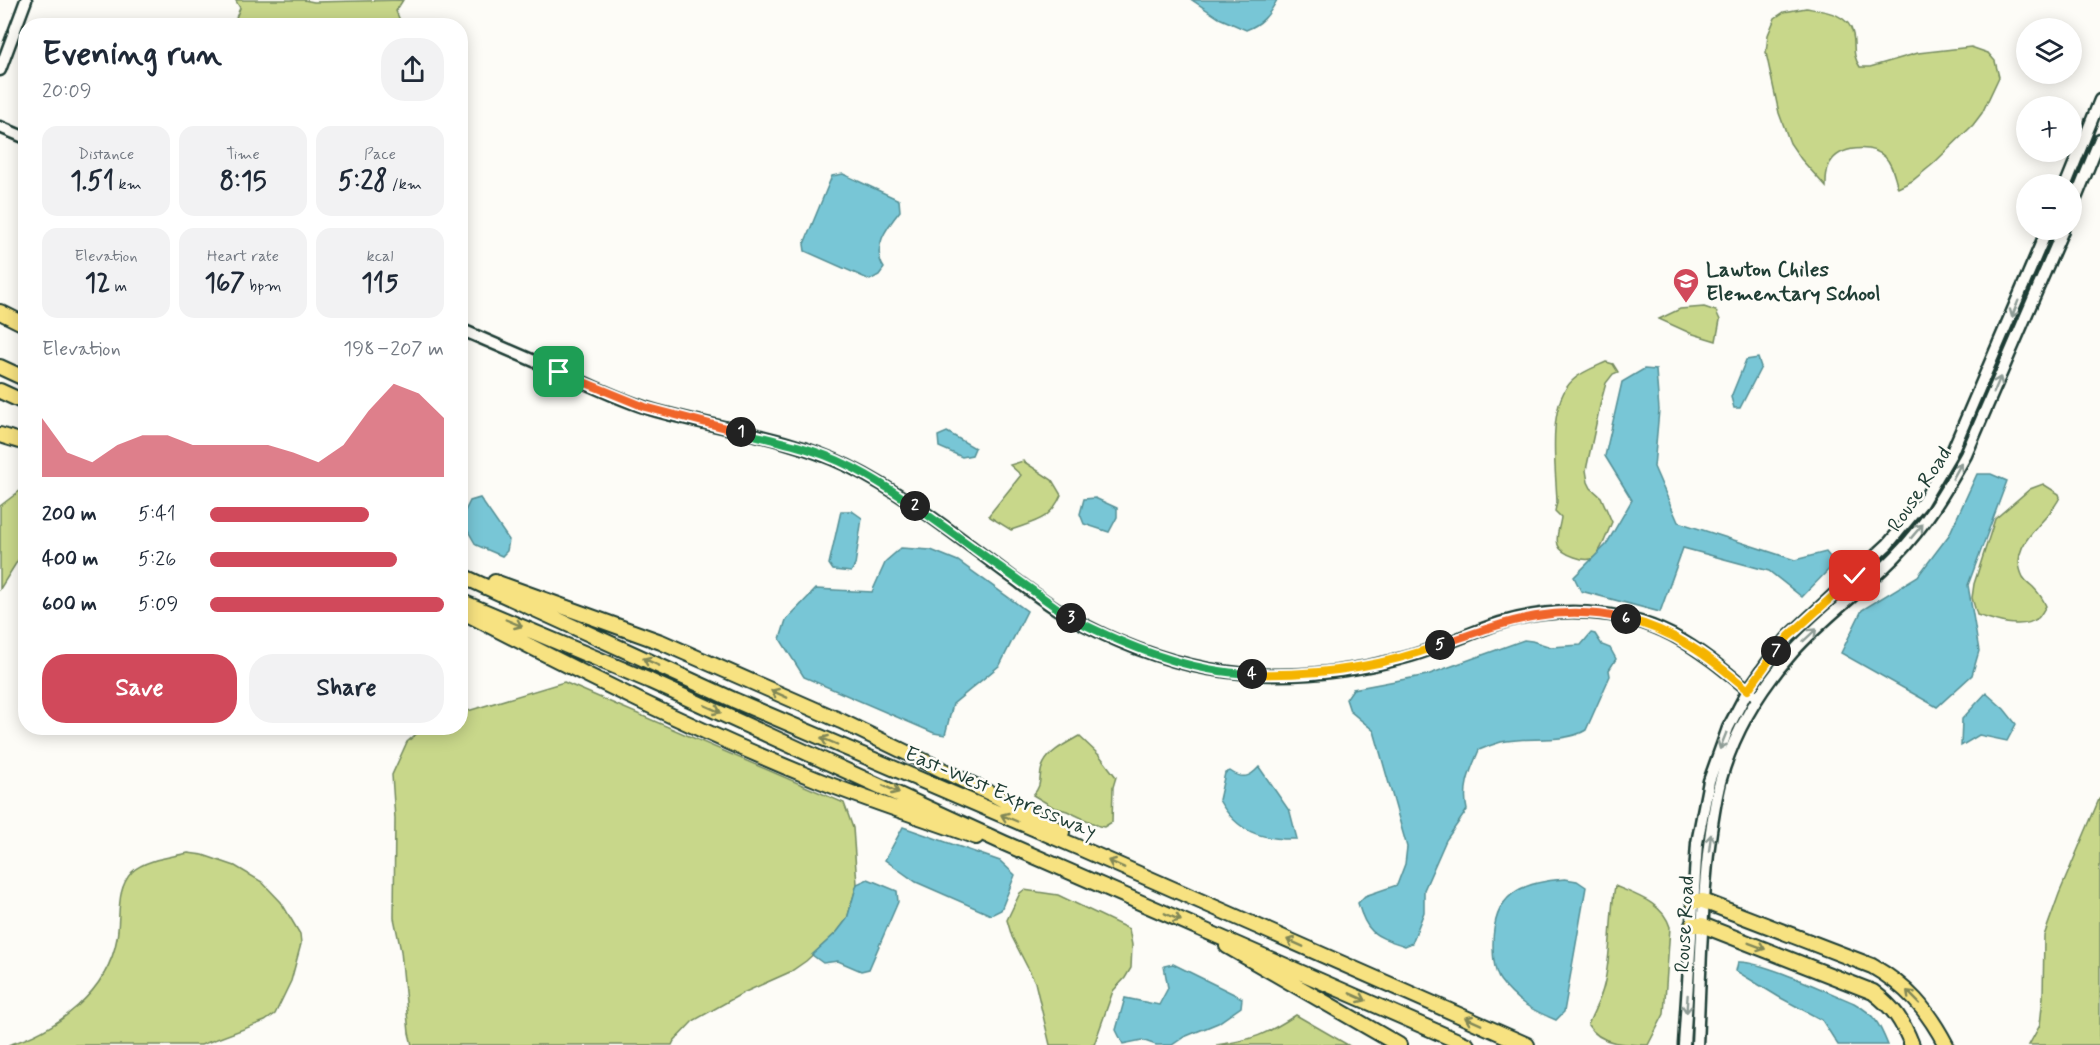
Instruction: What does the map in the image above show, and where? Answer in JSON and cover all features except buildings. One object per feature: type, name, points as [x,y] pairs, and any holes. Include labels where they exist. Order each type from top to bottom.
[{"type":"highway","points":[[0,312],[18,321]]},
{"type":"highway","points":[[0,367],[18,375]]},
{"type":"highway","points":[[0,391],[18,399]]},
{"type":"highway","points":[[0,435],[18,441]]},
{"type":"highway","points":[[468,575],[480,577],[651,639],[841,721],[996,796],[1060,831],[1082,849]]},
{"type":"highway","name":"East-West Expressway","points":[[468,578],[734,700],[1082,849],[1527,1045]]},
{"type":"highway","name":"East-West Expressway","points":[[468,604],[650,681],[987,833],[1004,843],[1245,946],[1467,1045]]},
{"type":"highway","points":[[468,613],[567,667],[641,703],[781,765],[986,841],[1004,843]]},
{"type":"highway","points":[[1698,901],[1872,966],[1893,978],[1917,999],[1946,1045]]},
{"type":"highway","points":[[1697,925],[1873,992],[1890,1005],[1903,1023],[1911,1045]]},
{"type":"highway","points":[[1208,932],[1230,948],[1400,1045]]},
{"type":"street","points":[[19,18],[26,0]]},
{"type":"street","points":[[0,70],[18,22]]},
{"type":"street","points":[[2070,174],[2100,100]]},
{"type":"street","points":[[0,127],[18,135]]},
{"type":"street","points":[[2082,183],[2100,139]]},
{"type":"street","name":"Rouse Road","points":[[1697,1045],[1697,843],[1709,781],[1728,729],[1748,690],[1789,636],[1888,544],[1922,503],[1952,454],[2043,240]]},
{"type":"street","name":"Rouse Road","points":[[1698,901],[1721,781],[1737,739],[1758,698],[1791,654],[1807,637],[1898,554],[1948,489],[1966,455],[2059,240]]},
{"type":"street","points":[[468,332],[645,407],[813,451],[842,463],[894,492],[1068,616],[1112,638],[1184,663],[1244,674],[1338,671],[1404,658],[1501,623],[1533,615],[1562,612],[1587,613],[1610,615],[1635,621],[1671,634],[1712,660],[1758,698]]},
{"type":"street","name":"Rouse Road","points":[[1684,1045],[1697,925]]},
{"type":"green space","points":[[403,0],[396,11],[399,18],[236,18],[240,8],[236,1]]},
{"type":"green space","points":[[1806,8],[1834,14],[1841,17],[1851,27],[1855,54],[1860,67],[1870,67],[1918,53],[1971,47],[1988,53],[1995,61],[1999,77],[1982,113],[1973,125],[1912,181],[1898,188],[1892,167],[1885,157],[1872,150],[1856,149],[1841,153],[1830,163],[1826,187],[1790,143],[1779,113],[1766,53],[1768,35],[1775,18],[1784,12]]},
{"type":"green space","points":[[1704,307],[1716,311],[1720,320],[1716,341],[1690,333],[1659,319],[1680,309]]},
{"type":"green space","points":[[1606,362],[1613,364],[1618,372],[1613,374],[1606,383],[1586,470],[1591,488],[1601,497],[1612,522],[1598,553],[1591,559],[1586,559],[1564,552],[1557,542],[1561,517],[1555,511],[1557,502],[1554,438],[1559,405],[1565,391],[1573,380],[1584,372]]},
{"type":"green space","points":[[1023,461],[1052,480],[1061,495],[1047,515],[1035,522],[1011,530],[989,515],[1021,475],[1010,465]]},
{"type":"green space","points":[[2043,484],[2060,497],[2024,544],[2019,565],[2023,577],[2039,593],[2046,606],[2038,618],[2024,624],[2000,622],[1977,615],[1972,598],[1974,584],[1995,519],[2030,489]]},
{"type":"green space","points":[[18,492],[18,560],[0,589],[0,506]]},
{"type":"green space","points":[[564,682],[844,803],[853,828],[857,884],[847,919],[837,932],[806,961],[790,972],[743,993],[693,1021],[672,1045],[412,1045],[401,951],[394,918],[395,819],[392,775],[407,742],[415,735],[468,735],[468,711]]},
{"type":"green space","points":[[1079,736],[1100,756],[1116,777],[1113,787],[1112,822],[1104,827],[1053,807],[1033,795],[1038,787],[1042,767],[1050,755]]},
{"type":"green space","points":[[2100,797],[2100,1045],[2029,1045],[2040,1025],[2044,936]]},
{"type":"green space","points":[[188,853],[203,855],[235,866],[262,882],[281,902],[300,934],[301,944],[291,981],[275,1014],[265,1021],[201,1045],[8,1045],[27,1038],[62,1019],[92,991],[112,957],[117,938],[121,895],[132,872],[151,862]]},
{"type":"green space","points":[[1615,886],[1655,906],[1670,927],[1664,1014],[1648,1045],[1623,1044],[1607,1040],[1599,1037],[1588,1025],[1601,995],[1607,973]]},
{"type":"green space","points":[[1024,890],[1058,895],[1129,929],[1132,945],[1131,968],[1113,991],[1094,1045],[1050,1045],[1035,982],[1012,937],[1007,920],[1020,893]]},
{"type":"green space","points":[[1296,1015],[1348,1045],[1216,1045],[1258,1036]]},
{"type":"water","points":[[1192,0],[1277,0],[1265,18],[1246,30],[1219,18]]},
{"type":"water","points":[[843,174],[899,200],[900,211],[890,224],[880,245],[880,260],[884,268],[879,275],[870,280],[805,251],[804,244],[832,176]]},
{"type":"water","points":[[1758,358],[1761,367],[1740,408],[1734,408],[1731,397],[1746,360]]},
{"type":"water","points":[[1644,369],[1656,370],[1659,410],[1654,467],[1678,522],[1795,560],[1826,552],[1835,563],[1802,597],[1769,571],[1683,548],[1660,612],[1581,591],[1574,577],[1606,545],[1632,500],[1605,456],[1622,382]]},
{"type":"water","points":[[947,432],[975,448],[972,455],[962,457],[939,447],[938,436]]},
{"type":"water","points":[[1977,474],[1991,474],[2007,481],[1968,585],[1979,651],[1972,675],[1937,707],[1841,653],[1862,610],[1918,576],[1949,535]]},
{"type":"water","points":[[480,498],[509,540],[507,551],[502,556],[476,545],[468,531],[470,501]]},
{"type":"water","points":[[1095,498],[1117,508],[1117,517],[1109,532],[1084,524],[1080,514],[1084,499]]},
{"type":"water","points":[[841,511],[852,511],[862,518],[855,565],[851,572],[833,570],[829,564]]},
{"type":"water","points":[[901,548],[931,550],[958,561],[1027,611],[1000,665],[953,704],[945,735],[934,733],[804,677],[780,639],[786,620],[816,589],[872,592],[886,561]]},
{"type":"water","points":[[1591,633],[1595,634],[1602,645],[1610,648],[1616,659],[1609,670],[1610,676],[1586,730],[1567,737],[1511,740],[1479,750],[1466,786],[1467,810],[1446,840],[1424,890],[1424,912],[1412,943],[1405,946],[1374,933],[1365,922],[1358,903],[1365,896],[1397,885],[1405,864],[1407,847],[1374,731],[1350,711],[1346,699],[1353,689],[1427,675],[1524,640],[1551,647],[1581,645]]},
{"type":"water","points":[[1986,693],[2004,709],[2016,724],[2007,741],[1979,735],[1961,746],[1962,719]]},
{"type":"water","points":[[1259,767],[1290,812],[1297,839],[1272,838],[1251,832],[1234,820],[1219,800],[1225,773],[1230,771],[1239,776],[1246,776]]},
{"type":"water","points":[[903,827],[1000,861],[1015,875],[1001,910],[991,915],[916,882],[885,860]]},
{"type":"water","points":[[868,879],[897,891],[898,902],[869,969],[861,971],[838,961],[823,963],[812,955],[837,932],[847,919],[857,884]]},
{"type":"water","points":[[1565,879],[1577,881],[1586,887],[1564,1012],[1556,1020],[1525,1004],[1500,980],[1494,958],[1494,927],[1504,902],[1512,894],[1535,883]]},
{"type":"water","points":[[1738,962],[1778,971],[1854,1003],[1876,1020],[1888,1045],[1838,1045],[1822,1020],[1736,971]]},
{"type":"water","points":[[1173,964],[1242,998],[1241,1007],[1218,1023],[1184,1037],[1172,1045],[1156,1045],[1142,1040],[1123,1044],[1116,1030],[1125,998],[1159,1005],[1168,988],[1164,966]]},
{"type":"place","name":"Lawton Chiles Elementary School","points":[[1686,304]]},
{"type":"route","points":[[559,372],[645,407],[813,451],[842,463],[894,492],[1068,616],[1112,638],[1148,652],[1208,669],[1272,675],[1338,671],[1371,666],[1404,658],[1501,623],[1533,615],[1562,612],[1610,615],[1652,626],[1695,648],[1748,690],[1789,636],[1855,576]]}]
